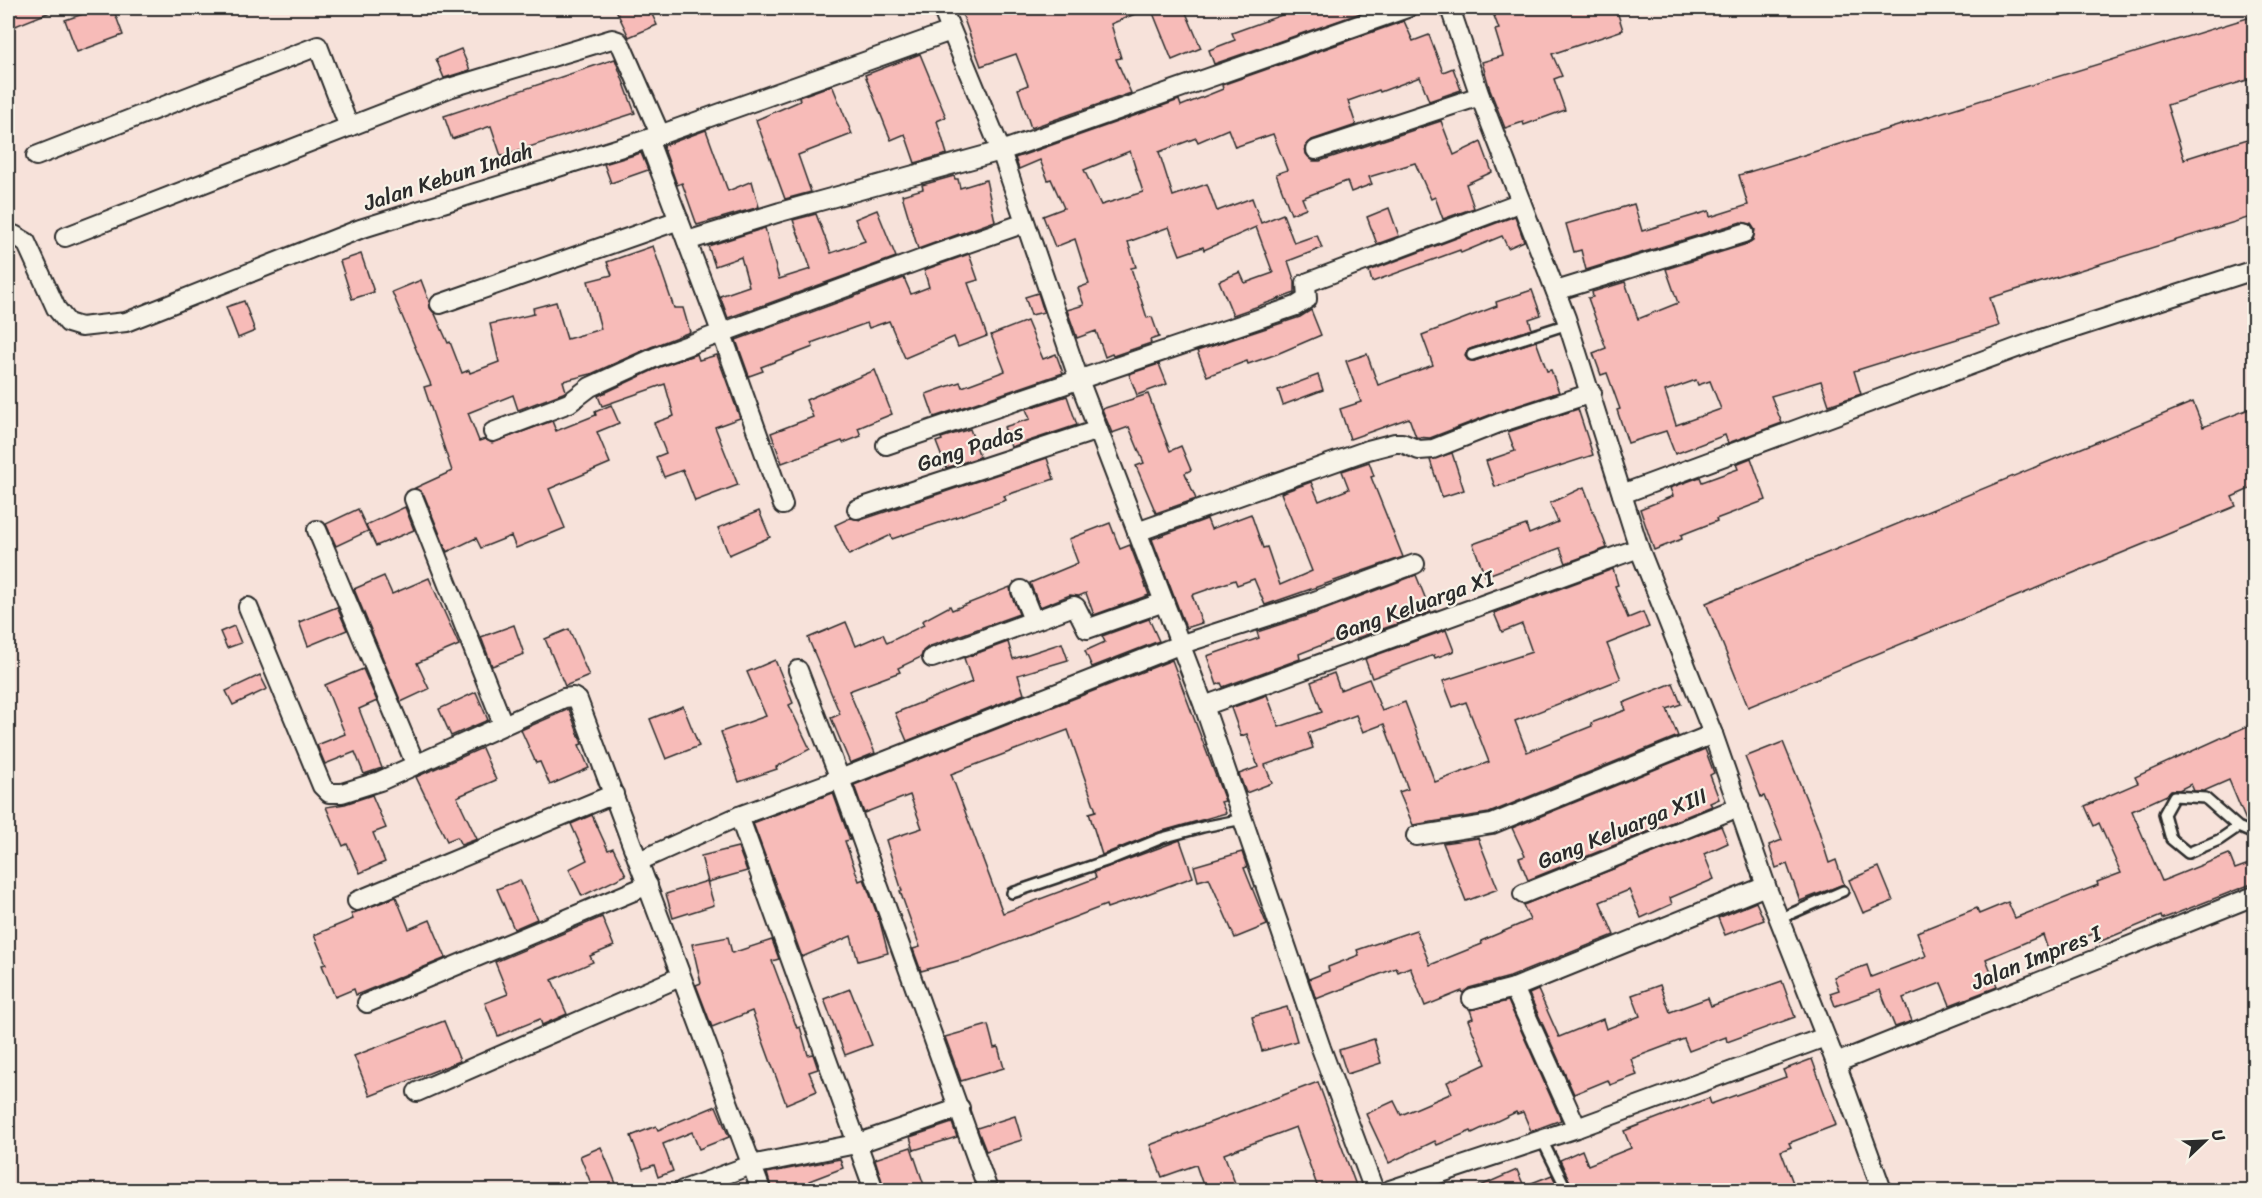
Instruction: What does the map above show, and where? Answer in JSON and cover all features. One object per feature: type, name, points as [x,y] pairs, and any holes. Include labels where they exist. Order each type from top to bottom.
[{"type":"street","points":[[942,8],[1001,151],[1079,380],[1204,706],[1321,1048],[1374,1191]]},
{"type":"street","points":[[687,241],[780,212],[1001,151],[1407,8]]},
{"type":"street","points":[[1450,8],[1480,96],[1568,324],[1592,393],[1639,548],[1713,734],[1766,885],[1836,1064],[1882,1191]]},
{"type":"street","name":"Jalan Kebun Indah","points":[[8,236],[14,235],[26,242],[56,308],[68,323],[81,327],[126,322],[360,230],[654,136],[951,31]]},
{"type":"street","points":[[65,237],[448,88],[612,39],[618,41],[654,136],[679,220],[783,505]]},
{"type":"street","points":[[36,156],[318,46],[349,127]]},
{"type":"street","points":[[1316,150],[1480,96]]},
{"type":"street","points":[[886,445],[1296,306],[1307,299],[1306,283],[1521,202]]},
{"type":"street","points":[[440,304],[679,220]]},
{"type":"street","points":[[493,432],[569,403],[590,387],[656,357],[1026,223]]},
{"type":"street","points":[[1556,291],[1744,233]]},
{"type":"street","points":[[1622,494],[2041,339],[2254,270]]},
{"type":"street","points":[[1137,532],[1368,450],[1395,443],[1402,443],[1419,450],[1434,449],[1499,423],[1592,393]]},
{"type":"street","name":"Gang Padas","points":[[857,509],[1098,430]]},
{"type":"street","points":[[414,499],[503,724]]},
{"type":"street","points":[[317,530],[415,763]]},
{"type":"street","name":"Gang Keluarga XI","points":[[1204,706],[1639,548]]},
{"type":"street","points":[[639,861],[739,816],[840,779],[1179,645],[1312,602],[1414,564]]},
{"type":"street","points":[[1021,590],[1033,620]]},
{"type":"street","points":[[932,658],[1075,606],[1087,629],[1164,602]]},
{"type":"street","points":[[248,607],[325,790],[329,793],[342,793],[380,781],[415,763],[564,698],[575,698],[579,702],[761,1191]]},
{"type":"street","points":[[798,670],[960,1108],[988,1191]]},
{"type":"street","points":[[1416,836],[1492,824],[1713,734]]},
{"type":"street","points":[[357,901],[614,794]]},
{"type":"street","name":"Gang Keluarga XIII","points":[[1523,894],[1739,807]]},
{"type":"street","points":[[739,816],[874,1191]]},
{"type":"street","points":[[367,1004],[648,885]]},
{"type":"street","points":[[1472,999],[1514,988],[1766,885]]},
{"type":"street","name":"Jalan Impres I","points":[[1836,1064],[2254,896]]},
{"type":"street","points":[[417,1092],[680,977]]},
{"type":"street","points":[[1514,988],[1577,1128]]},
{"type":"street","points":[[1390,1191],[1577,1128],[1825,1037]]},
{"type":"street","points":[[683,1191],[751,1165],[856,1144],[960,1108]]},
{"type":"lane","points":[[1472,355],[1568,324]]},
{"type":"lane","points":[[2238,826],[2219,840],[2188,853],[2170,839],[2164,814],[2174,796],[2205,798],[2238,826],[2254,834]]},
{"type":"lane","points":[[1012,893],[1106,861],[1162,838],[1243,819]]},
{"type":"lane","points":[[1779,918],[1843,891]]},
{"type":"lane","points":[[1542,1140],[1567,1191]]},
{"type":"building","points":[[8,8],[60,8],[8,29]]},
{"type":"building","points":[[101,8],[113,8],[123,35],[77,52],[65,20]]},
{"type":"building","points":[[615,8],[649,8],[657,25],[629,37]]},
{"type":"building","points":[[960,8],[1149,8],[1111,24],[1121,58],[1116,59],[1131,93],[1031,128],[1018,89],[1028,85],[1016,54],[981,66]]},
{"type":"building","points":[[1166,8],[1184,8],[1201,48],[1172,60],[1153,13]]},
{"type":"building","points":[[1301,8],[1375,8],[1214,64],[1209,50],[1235,40],[1232,33]]},
{"type":"building","points":[[1491,8],[1616,8],[1623,30],[1552,54],[1562,76],[1554,79],[1565,110],[1524,125],[1523,122],[1505,128],[1482,62],[1503,56],[1495,30],[1499,29]]},
{"type":"building","points":[[2254,16],[2254,78],[2167,105],[2184,159],[2254,137],[2254,216],[1990,298],[1999,326],[1854,371],[1861,394],[1829,405],[1821,381],[1771,396],[1782,423],[1728,443],[1725,435],[1675,454],[1666,431],[1628,443],[1617,410],[1620,409],[1607,373],[1601,375],[1593,353],[1606,348],[1588,298],[1593,297],[1592,292],[1625,282],[1638,319],[1678,303],[1666,269],[1747,244],[1753,240],[1755,230],[1751,224],[1741,222],[1586,270],[1581,250],[1574,252],[1566,224],[1634,204],[1642,231],[1709,211],[1710,217],[1748,205],[1739,175]],"holes":[[[1696,380],[1698,385],[1710,381],[1721,409],[1676,425],[1665,391]]]},
{"type":"building","points":[[1404,21],[1413,41],[1429,35],[1443,72],[1453,68],[1461,90],[1429,101],[1420,77],[1348,101],[1356,125],[1312,140],[1305,147],[1306,154],[1313,161],[1320,161],[1441,121],[1454,155],[1481,142],[1492,172],[1466,184],[1474,208],[1443,219],[1435,197],[1431,199],[1415,163],[1369,177],[1372,184],[1351,192],[1347,181],[1302,198],[1306,208],[1291,214],[1276,174],[1287,170],[1273,134],[1235,147],[1228,129],[1198,142],[1196,138],[1159,152],[1173,196],[1207,184],[1217,211],[1252,198],[1261,223],[1283,214],[1294,243],[1317,235],[1322,248],[1288,261],[1295,282],[1295,293],[1233,315],[1219,281],[1240,272],[1245,283],[1273,273],[1256,227],[1204,250],[1203,247],[1180,255],[1169,227],[1128,242],[1136,267],[1131,268],[1147,318],[1152,317],[1159,337],[1150,340],[1151,343],[1105,357],[1096,331],[1077,338],[1067,310],[1084,305],[1078,288],[1089,284],[1075,239],[1055,247],[1043,216],[1064,208],[1051,179],[1048,180],[1040,160],[1019,169],[1015,158],[1179,100],[1181,106],[1223,89],[1222,85]],"holes":[[[1130,151],[1143,192],[1101,205],[1084,170]]]},
{"type":"building","points":[[461,49],[470,70],[444,78],[436,59]]},
{"type":"building","points":[[920,54],[946,117],[937,121],[947,154],[915,163],[905,134],[891,140],[865,75]]},
{"type":"building","points":[[615,59],[635,113],[501,156],[491,126],[452,139],[444,116]]},
{"type":"building","points":[[832,85],[852,134],[798,155],[811,192],[785,199],[756,120],[800,101],[799,97]]},
{"type":"building","points":[[706,130],[728,191],[752,181],[759,207],[697,225],[682,183],[677,185],[663,146]]},
{"type":"building","points":[[641,153],[648,170],[611,183],[604,164]]},
{"type":"building","points":[[954,176],[958,179],[960,188],[986,180],[995,221],[918,249],[902,195],[923,189],[922,185]]},
{"type":"building","points":[[1389,208],[1399,236],[1377,244],[1367,217]]},
{"type":"building","points":[[877,210],[896,257],[728,318],[720,296],[749,286],[741,257],[715,266],[708,246],[765,228],[779,279],[811,269],[793,220],[816,214],[831,253],[865,241],[855,219]]},
{"type":"building","points":[[1515,216],[1524,241],[1508,248],[1502,236],[1461,253],[1460,250],[1372,282],[1369,271]]},
{"type":"building","points":[[653,246],[674,308],[683,308],[690,332],[591,374],[563,381],[566,391],[563,393],[518,410],[513,395],[468,413],[479,441],[485,439],[492,443],[552,421],[556,431],[596,415],[595,412],[611,405],[619,423],[597,432],[610,463],[549,489],[565,528],[516,548],[511,536],[481,548],[476,538],[447,552],[424,495],[415,488],[452,471],[424,387],[431,385],[392,292],[421,280],[430,308],[448,343],[450,342],[462,373],[469,370],[470,373],[499,362],[490,324],[534,314],[533,308],[556,302],[567,339],[601,329],[588,281],[612,275],[607,262]]},
{"type":"building","points":[[361,254],[374,292],[352,299],[340,261]]},
{"type":"building","points":[[969,254],[978,280],[968,283],[987,336],[958,347],[954,337],[905,358],[889,321],[869,328],[867,323],[811,343],[813,347],[761,367],[763,371],[749,376],[736,340],[904,278],[911,294],[929,287],[924,270]]},
{"type":"building","points":[[1532,290],[1541,315],[1529,319],[1532,329],[1470,349],[1465,356],[1468,360],[1474,361],[1536,341],[1547,371],[1551,370],[1559,392],[1430,438],[1416,437],[1409,418],[1350,439],[1340,409],[1361,402],[1346,361],[1367,354],[1378,385],[1433,365],[1422,335],[1497,306],[1496,302]]},
{"type":"building","points":[[1038,293],[1044,312],[1031,315],[1025,297]]},
{"type":"building","points":[[244,301],[255,331],[238,338],[226,307]]},
{"type":"building","points":[[1311,310],[1321,335],[1277,354],[1248,364],[1247,361],[1207,376],[1197,351],[1300,317]]},
{"type":"building","points":[[1027,321],[1043,359],[1056,354],[1063,373],[934,417],[926,394],[960,382],[962,387],[1005,371],[991,335]]},
{"type":"building","points":[[697,354],[699,360],[717,355],[740,418],[715,427],[738,485],[695,501],[683,470],[664,477],[656,457],[666,453],[654,423],[674,416],[665,384],[602,406],[598,396],[660,367]]},
{"type":"building","points":[[1159,364],[1167,384],[1137,395],[1129,374]]},
{"type":"building","points":[[875,370],[892,414],[858,428],[861,436],[782,463],[771,433],[813,417],[806,400]]},
{"type":"building","points":[[1318,375],[1323,390],[1283,405],[1278,390]]},
{"type":"building","points":[[1148,394],[1170,451],[1181,446],[1191,470],[1185,473],[1196,499],[1156,513],[1136,466],[1144,463],[1129,427],[1112,433],[1102,409]]},
{"type":"building","points":[[1067,396],[1077,425],[1011,447],[1004,427],[1030,419],[1026,409]]},
{"type":"building","points":[[2193,402],[2203,427],[2254,407],[2254,487],[2232,497],[2236,506],[1748,707],[1706,603]]},
{"type":"building","points":[[1578,409],[1593,455],[1495,487],[1486,461],[1515,451],[1508,432]]},
{"type":"building","points":[[970,429],[980,457],[946,468],[936,442],[942,440],[941,438]]},
{"type":"building","points":[[1452,453],[1464,490],[1442,497],[1430,460]]},
{"type":"building","points":[[1047,458],[1054,479],[1004,496],[1006,500],[892,539],[891,535],[849,555],[835,525],[850,518],[861,520]]},
{"type":"building","points":[[1751,458],[1766,500],[1716,519],[1717,521],[1681,535],[1682,539],[1654,550],[1640,509],[1673,496],[1670,488],[1700,477],[1702,482],[1738,469],[1736,464]]},
{"type":"building","points":[[1369,462],[1374,476],[1371,477],[1403,557],[1265,605],[1254,579],[1237,585],[1235,580],[1192,595],[1202,623],[1186,628],[1152,539],[1207,519],[1211,529],[1251,514],[1263,548],[1267,547],[1280,585],[1312,571],[1281,493],[1311,482],[1319,501],[1349,489],[1342,471]]},
{"type":"building","points":[[1584,487],[1607,548],[1566,563],[1560,548],[1485,576],[1473,544],[1526,525],[1529,534],[1558,522],[1550,503]]},
{"type":"building","points":[[405,507],[414,530],[376,546],[366,525]]},
{"type":"building","points":[[358,509],[368,531],[336,546],[326,524]]},
{"type":"building","points":[[759,511],[770,537],[729,555],[718,528]]},
{"type":"building","points":[[1110,523],[1120,549],[1130,545],[1149,595],[1094,615],[1086,593],[1079,596],[1070,595],[1040,607],[1030,583],[1078,563],[1069,539]]},
{"type":"building","points":[[1613,569],[1618,585],[1615,586],[1628,618],[1643,612],[1649,627],[1607,644],[1621,679],[1515,721],[1527,752],[1626,710],[1623,703],[1673,683],[1681,704],[1667,709],[1678,736],[1489,813],[1413,825],[1399,792],[1408,789],[1384,724],[1363,732],[1356,715],[1308,733],[1313,748],[1265,765],[1272,783],[1246,793],[1239,774],[1258,767],[1247,734],[1241,736],[1231,708],[1267,695],[1279,727],[1322,712],[1311,682],[1334,673],[1340,690],[1369,679],[1382,711],[1405,702],[1435,782],[1489,762],[1466,702],[1453,707],[1443,681],[1532,652],[1522,624],[1502,632],[1494,613]]},
{"type":"building","points":[[1416,575],[1431,612],[1357,638],[1355,632],[1299,654],[1300,659],[1223,687],[1221,683],[1217,685],[1207,656],[1259,638],[1257,632],[1316,613]]},
{"type":"building","points":[[384,576],[392,594],[429,578],[459,645],[417,663],[429,689],[401,702],[354,589]]},
{"type":"building","points":[[1010,587],[1019,614],[928,647],[923,651],[921,657],[898,668],[900,672],[849,691],[875,753],[850,763],[831,718],[840,714],[808,638],[846,622],[856,646],[883,634],[887,643],[924,625],[922,621],[950,606],[952,610]]},
{"type":"building","points":[[337,607],[347,630],[308,646],[299,622]]},
{"type":"building","points":[[1149,619],[1159,641],[1092,667],[1085,651],[1105,642],[1102,636]]},
{"type":"building","points":[[514,625],[524,654],[492,666],[481,637]]},
{"type":"building","points":[[234,626],[241,643],[227,648],[220,632]]},
{"type":"building","points":[[569,629],[589,676],[565,686],[545,639]]},
{"type":"building","points":[[1446,630],[1454,651],[1435,658],[1434,655],[1372,678],[1365,659]]},
{"type":"building","points":[[1008,642],[1013,659],[1062,643],[1068,660],[1018,675],[1024,694],[907,741],[895,713],[972,682],[964,658]]},
{"type":"building","points":[[775,660],[793,703],[789,705],[810,749],[776,767],[777,769],[739,782],[721,732],[766,716],[747,672]]},
{"type":"building","points":[[1172,660],[1225,801],[1221,802],[1226,813],[1159,832],[1102,855],[1089,813],[1096,811],[1068,730],[951,774],[1003,913],[1096,878],[1094,872],[1180,840],[1193,877],[1107,908],[1106,905],[971,957],[921,971],[913,949],[920,947],[900,891],[902,891],[886,840],[922,828],[910,795],[864,813],[854,785]]},
{"type":"building","points":[[363,669],[377,701],[359,709],[382,768],[364,774],[355,752],[325,764],[317,745],[345,734],[325,685]]},
{"type":"building","points":[[260,675],[267,689],[233,705],[226,691]]},
{"type":"building","points":[[476,692],[488,720],[451,736],[439,709]]},
{"type":"building","points":[[683,706],[699,746],[666,759],[650,719]]},
{"type":"building","points":[[569,709],[582,744],[579,745],[589,768],[550,785],[540,762],[536,763],[521,730]]},
{"type":"building","points":[[2254,723],[2254,827],[2247,823],[2229,780],[2204,791],[2194,791],[2191,784],[2179,790],[2171,790],[2167,795],[2132,811],[2162,881],[2229,854],[2235,869],[2254,862],[2254,883],[2162,919],[2161,916],[2099,942],[2096,933],[2048,950],[2043,935],[1986,959],[1997,987],[1950,1005],[1941,983],[1903,998],[1912,1021],[1895,1027],[1880,990],[1835,1006],[1830,993],[1839,990],[1834,977],[1867,965],[1871,977],[1926,956],[1917,932],[1977,908],[1979,914],[2008,902],[2015,918],[2098,885],[2097,882],[2121,873],[2099,823],[2094,826],[2085,806],[2138,783],[2135,777]]},
{"type":"building","points":[[1783,742],[1818,828],[1829,863],[1836,860],[1844,884],[1800,901],[1787,864],[1776,868],[1769,845],[1782,840],[1745,757]]},
{"type":"building","points":[[482,748],[496,780],[457,797],[477,839],[461,845],[457,837],[447,841],[416,777]]},
{"type":"building","points":[[1705,749],[1714,773],[1710,775],[1719,799],[1710,803],[1712,806],[1528,880],[1519,858],[1525,856],[1512,828]]},
{"type":"building","points":[[833,793],[850,840],[845,841],[859,881],[864,879],[880,922],[888,953],[858,961],[851,936],[802,957],[753,823]]},
{"type":"building","points":[[372,795],[386,828],[373,833],[385,862],[360,873],[347,844],[343,846],[326,807],[345,804]]},
{"type":"building","points":[[592,815],[608,850],[613,848],[626,875],[582,896],[569,869],[587,860],[571,824]]},
{"type":"building","points":[[1721,826],[1728,843],[1704,854],[1714,879],[1670,898],[1672,904],[1641,918],[1629,890],[1600,902],[1614,935],[1510,977],[1469,988],[1463,993],[1462,991],[1425,1006],[1410,967],[1398,972],[1396,968],[1316,999],[1309,979],[1329,971],[1328,967],[1359,955],[1357,950],[1416,930],[1430,965],[1482,944],[1481,941],[1530,920],[1523,905]]},
{"type":"building","points":[[1478,838],[1498,889],[1466,901],[1443,843]]},
{"type":"building","points":[[738,847],[747,871],[708,882],[701,856]]},
{"type":"building","points":[[1242,852],[1247,867],[1244,868],[1267,925],[1235,938],[1209,878],[1198,881],[1194,866]]},
{"type":"building","points":[[1879,867],[1893,901],[1863,913],[1849,880]]},
{"type":"building","points":[[520,880],[537,919],[514,929],[497,889]]},
{"type":"building","points":[[707,881],[714,905],[673,918],[666,894]]},
{"type":"building","points":[[396,897],[409,929],[430,920],[446,958],[356,995],[354,989],[335,997],[322,965],[326,964],[314,935],[353,919],[351,914]]},
{"type":"building","points":[[1756,902],[1764,920],[1725,935],[1718,918]]},
{"type":"building","points":[[602,917],[614,946],[590,956],[593,962],[552,980],[567,1014],[542,1025],[540,1019],[498,1036],[485,1003],[508,994],[495,962]]},
{"type":"building","points":[[728,937],[732,953],[772,940],[779,959],[772,961],[797,1028],[800,1027],[808,1055],[813,1054],[818,1069],[809,1072],[817,1091],[786,1104],[752,1011],[712,1027],[696,985],[701,983],[692,944]]},
{"type":"building","points":[[1782,981],[1795,1017],[1727,1042],[1726,1037],[1689,1051],[1684,1039],[1631,1059],[1637,1075],[1610,1085],[1608,1080],[1574,1094],[1529,994],[1538,990],[1559,1037],[1603,1019],[1606,1029],[1640,1016],[1632,995],[1660,985],[1670,1012],[1708,998],[1711,1006]]},
{"type":"building","points":[[850,989],[872,1045],[845,1055],[824,999]]},
{"type":"building","points":[[1508,1001],[1561,1120],[1531,1131],[1523,1112],[1517,1114],[1516,1112],[1472,1133],[1471,1131],[1437,1145],[1435,1141],[1389,1163],[1366,1114],[1394,1101],[1401,1115],[1452,1093],[1447,1082],[1486,1064],[1468,1020],[1473,1018],[1470,1010]]},
{"type":"building","points":[[1287,1007],[1297,1041],[1262,1051],[1252,1017]]},
{"type":"building","points":[[444,1021],[460,1061],[370,1096],[354,1056]]},
{"type":"building","points":[[988,1025],[994,1048],[998,1047],[1004,1068],[961,1081],[945,1037]]},
{"type":"building","points":[[1374,1039],[1381,1063],[1347,1074],[1339,1050]]},
{"type":"building","points":[[1812,1059],[1836,1125],[1789,1143],[1791,1147],[1781,1151],[1796,1191],[1574,1191],[1560,1160],[1582,1150],[1588,1165],[1631,1148],[1624,1131],[1709,1098],[1711,1104],[1786,1077],[1783,1070]]},
{"type":"building","points":[[1318,1082],[1358,1191],[1319,1191],[1296,1127],[1224,1154],[1238,1191],[1205,1191],[1196,1165],[1162,1177],[1150,1145]]},
{"type":"building","points":[[716,1106],[729,1137],[699,1149],[692,1132],[663,1144],[673,1171],[658,1177],[654,1165],[643,1169],[631,1136],[656,1126],[658,1130]]},
{"type":"building","points":[[1015,1116],[1022,1140],[986,1151],[977,1128]]},
{"type":"building","points":[[952,1123],[957,1137],[914,1150],[910,1137]]},
{"type":"building","points":[[601,1147],[619,1191],[594,1191],[580,1156]]},
{"type":"building","points":[[911,1147],[926,1191],[885,1191],[875,1159]]},
{"type":"building","points":[[840,1159],[843,1168],[809,1181],[812,1191],[772,1191],[767,1173]]},
{"type":"building","points":[[1517,1170],[1524,1186],[1552,1175],[1560,1191],[1469,1191]]}]
